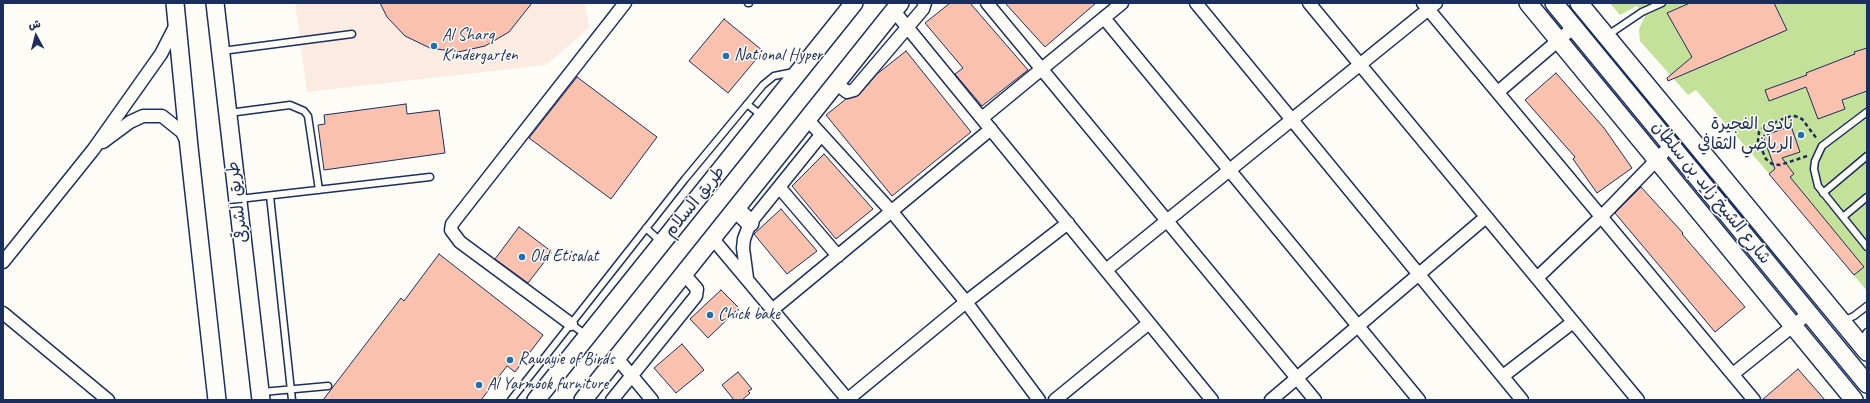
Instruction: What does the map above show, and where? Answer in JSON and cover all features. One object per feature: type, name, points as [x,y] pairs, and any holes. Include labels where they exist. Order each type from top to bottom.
[{"type":"main road","points":[[175,3],[189,147],[217,400]]},
{"type":"main road","name":"طريق الشرقى","points":[[215,3],[261,396]]},
{"type":"main road","name":"طريق السلام","points":[[536,400],[854,3]]},
{"type":"main road","points":[[1528,3],[1854,400]]},
{"type":"main road","name":"شارع الشيخ زايد بن سلطان","points":[[1554,3],[1867,384]]},
{"type":"main road","name":"شارع الشيخ زايد بن سلطان","points":[[1579,3],[1842,321],[1865,342]]},
{"type":"main road","points":[[583,400],[897,7]]},
{"type":"main road","points":[[736,209],[750,222]]},
{"type":"street","points":[[571,324],[460,242],[451,230],[452,224],[624,3]]},
{"type":"street","points":[[836,83],[847,92],[854,90],[923,9],[925,3]]},
{"type":"street","points":[[987,3],[1315,400]]},
{"type":"street","points":[[982,118],[1122,3]]},
{"type":"street","points":[[1196,3],[1522,400]]},
{"type":"street","points":[[1309,3],[1638,400]]},
{"type":"street","points":[[1106,270],[1360,65],[1429,5],[1498,92],[1734,374],[1754,400]]},
{"type":"street","points":[[897,7],[907,28],[1212,400]]},
{"type":"street","points":[[1104,18],[1419,400]]},
{"type":"street","points":[[3,262],[93,150],[161,54],[177,24]]},
{"type":"street","points":[[1498,92],[1574,27]]},
{"type":"street","points":[[93,150],[130,122],[143,116],[162,116],[182,132],[189,147]]},
{"type":"street","points":[[807,119],[892,212],[966,302],[1039,400]]},
{"type":"street","points":[[772,310],[991,129]]},
{"type":"street","points":[[747,280],[743,248],[744,239],[750,222],[822,136]]},
{"type":"street","points":[[1537,278],[1602,216],[1671,145]]},
{"type":"street","points":[[779,187],[838,256]]},
{"type":"street","points":[[1271,400],[1486,217]]},
{"type":"street","points":[[712,239],[848,400],[966,302],[1068,223]]},
{"type":"street","points":[[612,400],[696,296],[697,289],[684,274]]},
{"type":"street","points":[[3,313],[108,400]]},
{"type":"street","points":[[1734,374],[1809,313]]},
{"type":"street","points":[[1503,376],[1573,322]]},
{"type":"street","points":[[1055,400],[1149,323]]},
{"type":"street","points":[[617,358],[652,400]]},
{"type":"lane","points":[[1606,36],[1653,5],[1662,3]]},
{"type":"lane","points":[[220,51],[352,34]]},
{"type":"lane","points":[[512,400],[646,228],[747,104],[768,80],[782,74],[799,71]]},
{"type":"lane","points":[[747,104],[763,117]]},
{"type":"lane","points":[[227,114],[290,105],[304,111],[308,116],[319,190]]},
{"type":"lane","points":[[1866,245],[1823,193],[1815,178],[1814,169],[1818,153],[1822,146],[1867,112]]},
{"type":"lane","points":[[1823,193],[1867,156]]},
{"type":"lane","points":[[238,199],[430,177]]},
{"type":"lane","points":[[270,196],[292,400]]},
{"type":"lane","points":[[1843,217],[1867,197]]},
{"type":"lane","points":[[646,228],[662,243]]},
{"type":"lane","points":[[1842,321],[1854,316],[1867,306]]},
{"type":"lane","points":[[571,324],[588,336]]},
{"type":"lane","points":[[261,396],[291,389],[328,386]]},
{"type":"path","points":[[1818,153],[1780,165],[1772,164],[1766,159],[1758,141],[1758,135],[1764,127],[1788,117],[1795,116],[1802,120],[1822,146]]},
{"type":"shaded area","name":"Al Sharq Kindergarten","points":[[295,3],[585,3],[589,28],[546,65],[307,92]]},
{"type":"green space","name":"نادي الفجيرة الرياضي الثقافي","points":[[1610,3],[1867,3],[1867,291],[1780,186],[1696,90],[1688,95],[1640,41],[1639,29],[1645,16],[1637,6],[1620,15]]},
{"type":"building","points":[[380,3],[532,3],[509,32],[485,46],[458,52],[430,48],[405,36],[387,17]]},
{"type":"building","points":[[950,3],[970,3],[1028,70],[982,106],[955,74],[963,68],[925,23]]},
{"type":"building","points":[[1005,3],[1096,3],[1045,47]]},
{"type":"building","points":[[1690,3],[1774,3],[1787,30],[1668,81],[1667,78],[1692,57],[1667,13]]},
{"type":"building","name":"National Hyper","points":[[724,19],[763,51],[728,93],[689,61]]},
{"type":"building","points":[[1867,48],[1867,91],[1842,100],[1845,109],[1818,119],[1806,87],[1769,101],[1765,90],[1807,75],[1806,73],[1855,54],[1854,52]]},
{"type":"building","points":[[906,51],[971,132],[892,196],[826,115],[846,99],[859,95],[877,74]]},
{"type":"building","points":[[1556,73],[1604,128],[1632,168],[1597,193],[1573,159],[1575,157],[1525,100]]},
{"type":"building","points":[[577,77],[657,137],[611,199],[529,138]]},
{"type":"building","points":[[406,104],[407,114],[439,110],[445,153],[324,170],[318,125],[325,124],[324,115]]},
{"type":"building","points":[[1791,126],[1800,152],[1782,158],[1794,174],[1790,177],[1864,267],[1854,275],[1769,174],[1775,169],[1763,136]]},
{"type":"building","points":[[824,154],[873,209],[836,239],[792,186]]},
{"type":"building","points":[[1641,187],[1683,233],[1682,234],[1745,307],[1715,332],[1615,213]]},
{"type":"building","points":[[781,209],[817,251],[787,274],[754,234]]},
{"type":"building","name":"Old Etisalat","points":[[519,227],[552,252],[528,283],[495,259]]},
{"type":"building","points":[[439,254],[543,335],[515,372],[507,366],[481,400],[323,400],[401,298],[404,301]]},
{"type":"building","points":[[721,290],[739,308],[708,338],[690,319]]},
{"type":"building","points":[[682,344],[704,370],[676,393],[654,368]]},
{"type":"building","points":[[1798,369],[1825,400],[1762,400]]},
{"type":"building","points":[[738,372],[752,389],[748,391],[750,393],[742,400],[734,400],[722,385]]},
{"type":"place","name":"Al Sharq Kindergarten","points":[[434,46]]},
{"type":"place","name":"National Hyper","points":[[726,56]]},
{"type":"place","name":"نادي الفجيرة الرياضي الثقافي","points":[[1801,135]]},
{"type":"place","name":"Old Etisalat","points":[[522,257]]},
{"type":"place","name":"Chick bake","points":[[710,315]]},
{"type":"place","name":"Rawayie of Birds","points":[[510,360]]},
{"type":"place","name":"Al Yarmook furniture","points":[[479,385]]}]
